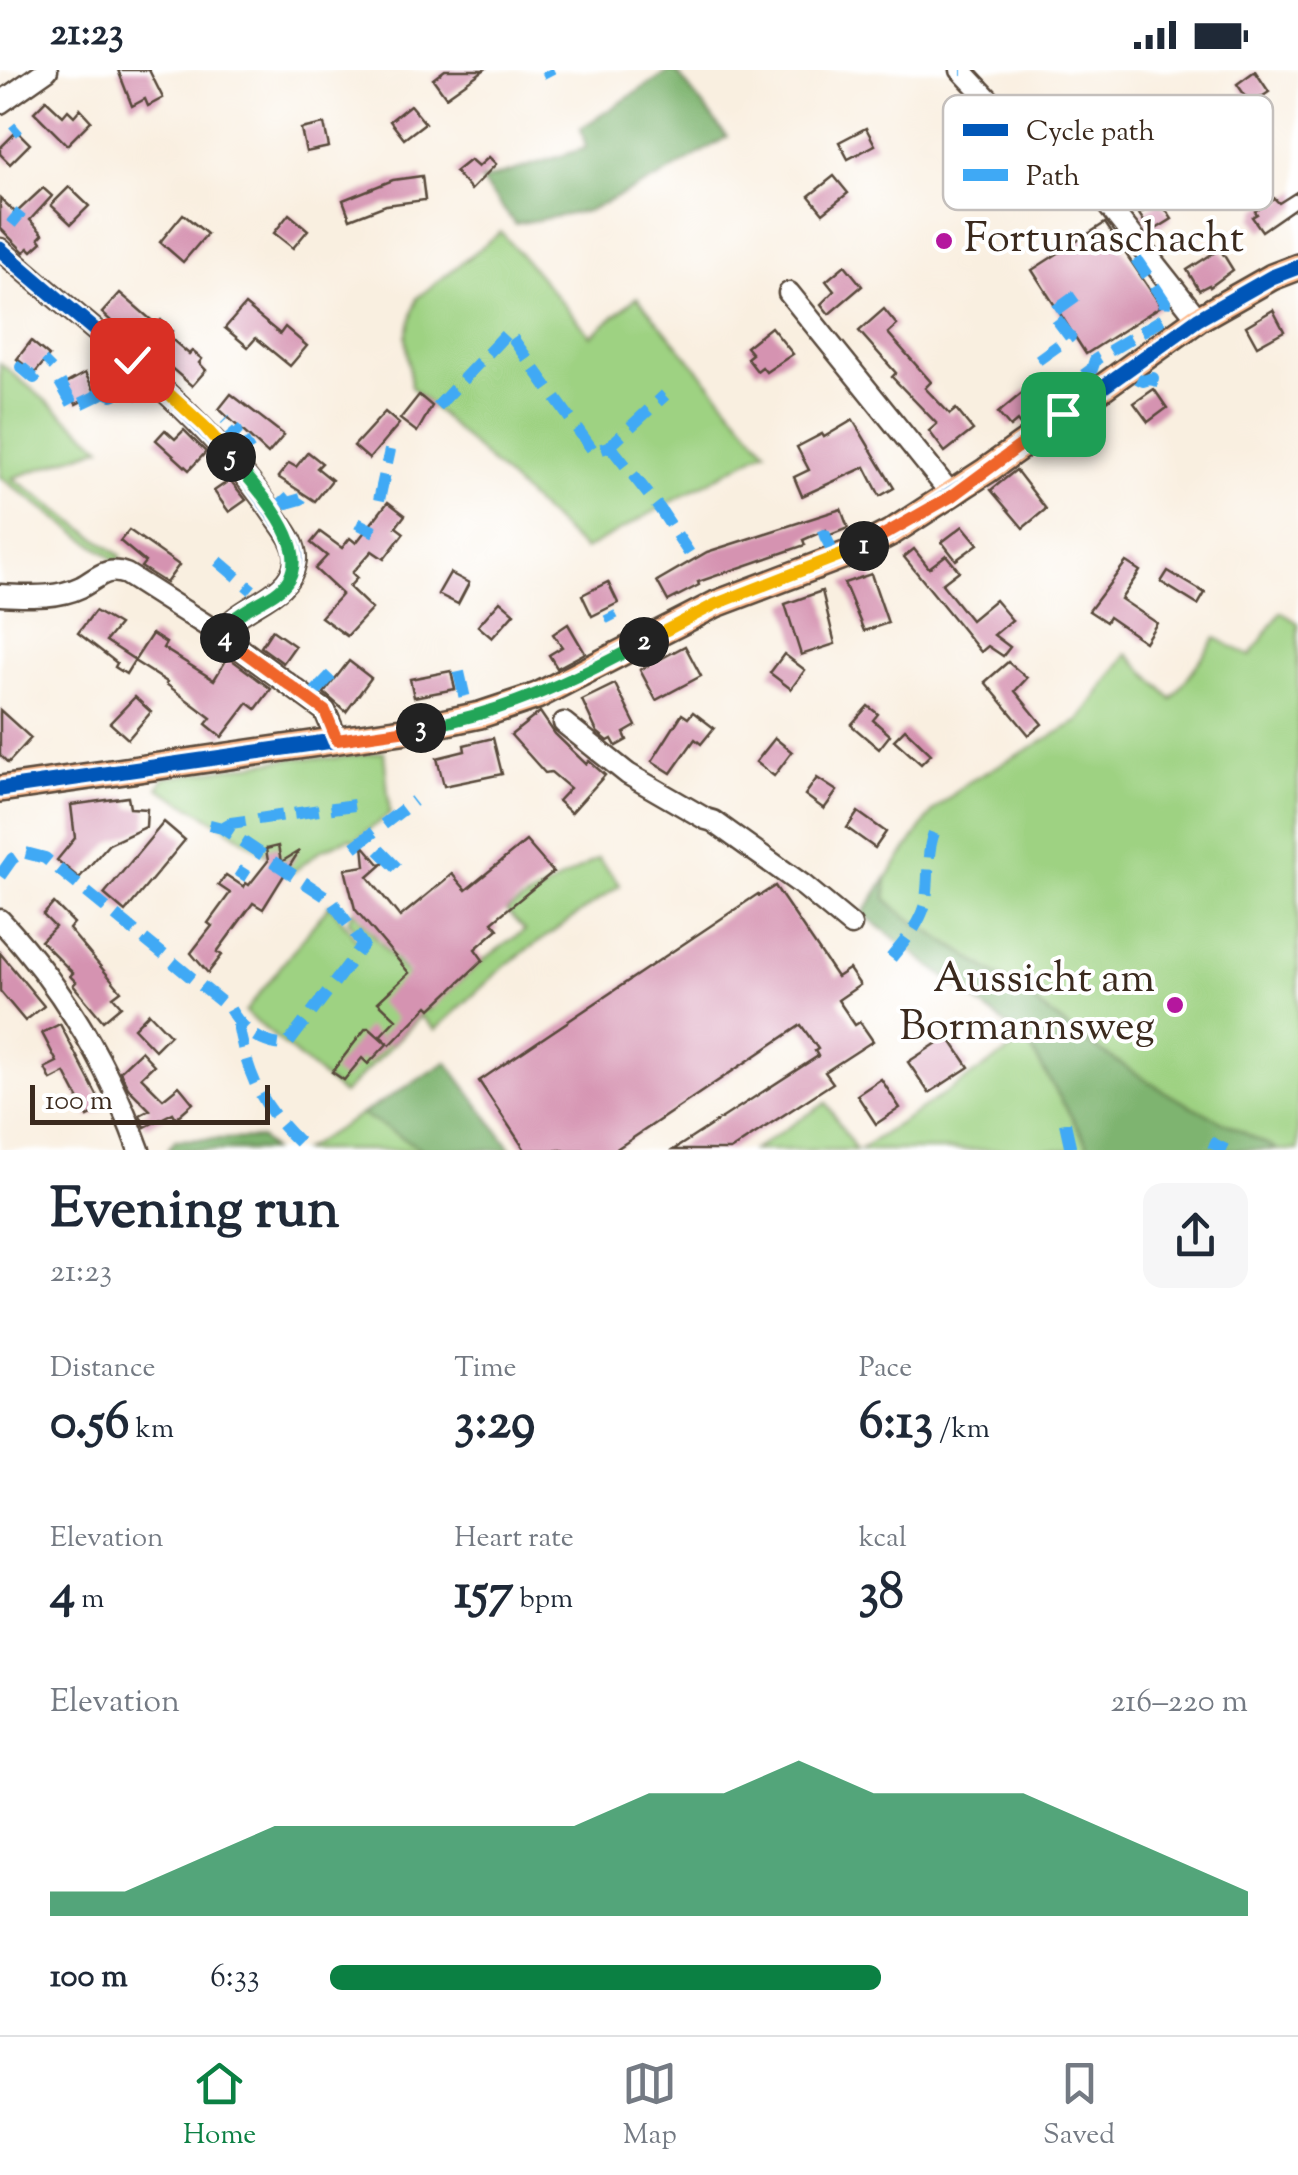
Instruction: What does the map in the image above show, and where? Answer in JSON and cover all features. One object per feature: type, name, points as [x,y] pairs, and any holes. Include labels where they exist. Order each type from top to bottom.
[{"type":"main road","points":[[0,789],[337,740],[480,715],[537,696],[716,604],[867,545],[952,496],[1198,319],[1298,266]]},
{"type":"street","points":[[0,103],[25,76],[48,70]]},
{"type":"street","points":[[961,70],[984,95]]},
{"type":"street","points":[[1113,210],[1198,319]]},
{"type":"street","points":[[0,249],[204,426],[258,490],[290,540],[296,560],[290,576],[278,592],[238,613],[220,634]]},
{"type":"street","points":[[789,293],[952,496]]},
{"type":"street","points":[[0,595],[65,594],[114,569],[126,574],[220,634],[325,711],[337,740]]},
{"type":"street","points":[[564,723],[628,774],[714,821],[851,925]]},
{"type":"street","points":[[0,920],[61,992],[89,1039],[139,1150]]},
{"type":"green space","points":[[675,70],[727,137],[657,179],[587,211],[515,224],[481,181],[586,148],[581,128]]},
{"type":"green space","points":[[501,232],[591,336],[637,297],[766,450],[584,550],[411,387],[406,336],[417,298]]},
{"type":"green space","points":[[0,363],[102,447],[13,478],[121,556],[117,562],[0,477]]},
{"type":"green space","points":[[1281,612],[1298,623],[1298,1150],[1278,1150],[1170,1095],[1082,1039],[1019,990],[898,911],[886,898],[886,879],[933,811],[967,783],[1079,721],[1127,654],[1172,699],[1216,638],[1250,656]]},
{"type":"green space","points":[[384,752],[390,814],[354,841],[350,838],[321,850],[293,872],[158,788],[164,778],[294,758]]},
{"type":"green space","points":[[598,858],[620,885],[507,964],[435,1030],[421,1016],[343,1094],[245,1012],[330,904],[359,943],[363,939],[348,920],[353,910],[420,990],[415,997],[427,1011],[483,960],[525,930],[506,911]]},
{"type":"green space","points":[[886,879],[886,898],[898,911],[1019,990],[1082,1039],[1170,1095],[1278,1150],[1091,1150],[1026,1040],[863,914]]},
{"type":"green space","points":[[1026,1040],[1091,1150],[859,1150]]},
{"type":"green space","points":[[447,1062],[512,1150],[423,1150],[362,1114]]},
{"type":"green space","points":[[826,1103],[856,1150],[753,1150]]},
{"type":"green space","points":[[362,1114],[423,1150],[303,1150]]},
{"type":"green space","points":[[261,1138],[272,1150],[168,1150],[175,1140]]},
{"type":"building","points":[[118,70],[149,70],[163,98],[148,106],[145,99],[132,106]]},
{"type":"building","points":[[445,70],[484,70],[446,97],[433,79]]},
{"type":"building","points":[[1255,71],[1269,92],[1245,95],[1237,84]]},
{"type":"building","points":[[46,100],[63,116],[68,110],[74,116],[80,109],[91,121],[67,145],[34,112]]},
{"type":"building","points":[[410,105],[425,123],[404,139],[390,121]]},
{"type":"building","points":[[324,124],[329,147],[306,152],[301,129]]},
{"type":"building","points":[[866,128],[875,145],[848,159],[839,142]]},
{"type":"building","points":[[17,131],[30,144],[10,164],[0,154],[0,148]]},
{"type":"building","points":[[489,157],[496,164],[471,190],[455,172],[470,160],[478,167]]},
{"type":"building","points":[[422,176],[425,200],[386,205],[350,219],[343,200],[393,180]]},
{"type":"building","points":[[834,176],[848,193],[823,213],[809,196]]},
{"type":"building","points":[[69,187],[89,206],[71,224],[51,205]]},
{"type":"building","points":[[43,188],[52,196],[30,220],[43,234],[39,238],[42,242],[32,251],[29,248],[24,252],[0,228],[0,198],[16,213]]},
{"type":"building","points":[[1298,191],[1298,206],[1262,231],[1252,217],[1257,214],[1255,211],[1273,210],[1274,198],[1279,203]]},
{"type":"building","points":[[1145,210],[1166,210],[1172,219],[1151,232],[1139,214]]},
{"type":"building","points":[[183,214],[207,234],[183,262],[160,242]]},
{"type":"building","points":[[289,214],[308,230],[293,248],[274,233]]},
{"type":"building","points":[[1105,223],[1161,306],[1086,354],[1032,270]]},
{"type":"building","points":[[1220,249],[1233,270],[1199,290],[1187,270]]},
{"type":"building","points":[[845,265],[862,286],[829,314],[821,304],[834,291],[826,281]]},
{"type":"building","points":[[120,293],[157,325],[161,320],[172,331],[168,336],[189,354],[192,351],[202,359],[199,363],[206,370],[192,386],[102,313]]},
{"type":"building","points":[[245,305],[280,334],[285,327],[307,346],[290,366],[256,338],[248,347],[225,328]]},
{"type":"building","points":[[884,309],[897,325],[888,333],[931,382],[925,388],[950,414],[956,409],[973,430],[945,452],[929,431],[937,424],[892,377],[896,373],[859,331]]},
{"type":"building","points":[[1273,310],[1284,331],[1257,346],[1246,326]]},
{"type":"building","points":[[771,327],[793,354],[766,372],[762,367],[757,371],[747,358],[752,354],[746,347]]},
{"type":"building","points":[[31,341],[49,356],[35,373],[17,359]]},
{"type":"building","points":[[85,373],[96,394],[76,404],[65,384]]},
{"type":"building","points":[[1027,389],[1040,404],[1020,425],[1017,421],[1010,427],[998,413]]},
{"type":"building","points":[[1154,389],[1167,408],[1148,422],[1134,403]]},
{"type":"building","points":[[231,394],[284,435],[268,454],[219,409]]},
{"type":"building","points":[[419,395],[432,406],[417,432],[400,419]]},
{"type":"building","points":[[385,412],[399,424],[369,459],[354,446]]},
{"type":"building","points":[[853,420],[894,488],[880,496],[865,467],[802,496],[794,477],[809,470],[797,447]]},
{"type":"building","points":[[165,430],[175,439],[184,430],[206,452],[189,470],[156,440]]},
{"type":"building","points":[[308,452],[322,463],[317,468],[332,480],[315,501],[278,477],[289,463],[296,467]]},
{"type":"building","points":[[1016,470],[1046,509],[1023,528],[991,490]]},
{"type":"building","points":[[230,480],[246,500],[229,512],[214,491]]},
{"type":"building","points":[[388,502],[405,515],[396,527],[404,533],[384,559],[372,551],[352,573],[357,578],[349,587],[372,609],[347,636],[321,617],[342,594],[315,569],[327,556],[311,543],[320,532],[342,548],[350,538],[356,543]]},
{"type":"building","points":[[841,509],[848,528],[828,536],[826,530],[803,540],[805,545],[698,582],[699,585],[668,601],[657,581],[707,552]]},
{"type":"building","points":[[963,526],[978,544],[956,560],[942,542]]},
{"type":"building","points":[[129,530],[179,565],[166,583],[141,567],[145,562],[120,541]]},
{"type":"building","points":[[914,549],[929,568],[946,555],[959,571],[942,584],[971,620],[995,600],[1012,620],[994,635],[1010,647],[1003,656],[988,646],[981,652],[904,557]]},
{"type":"building","points":[[1126,562],[1140,571],[1121,599],[1157,623],[1145,642],[1109,617],[1106,622],[1089,611]]},
{"type":"building","points":[[1168,571],[1205,593],[1198,605],[1161,582]]},
{"type":"building","points":[[450,573],[469,583],[458,604],[438,594]]},
{"type":"building","points":[[871,574],[888,623],[864,631],[844,583]]},
{"type":"building","points":[[608,582],[618,603],[592,616],[582,595]]},
{"type":"building","points":[[822,591],[835,644],[801,655],[785,604]]},
{"type":"building","points":[[500,601],[514,613],[492,638],[478,626]]},
{"type":"building","points":[[95,611],[119,625],[106,641],[135,660],[152,634],[166,643],[163,648],[214,680],[228,657],[271,689],[256,709],[248,703],[222,737],[206,724],[211,718],[167,682],[134,661],[126,674],[78,633]]},
{"type":"building","points":[[568,624],[585,653],[557,668],[549,655],[562,647],[553,634]]},
{"type":"building","points":[[272,630],[295,646],[283,663],[261,647]]},
{"type":"building","points":[[685,646],[701,676],[656,700],[640,670]]},
{"type":"building","points":[[784,654],[805,670],[791,689],[770,673]]},
{"type":"building","points":[[349,661],[371,678],[346,712],[324,693]]},
{"type":"building","points":[[1008,662],[1027,678],[1015,691],[1042,724],[1029,735],[985,682]]},
{"type":"building","points":[[451,671],[455,689],[414,697],[410,679]]},
{"type":"building","points":[[615,684],[636,726],[624,733],[627,740],[616,746],[612,739],[608,741],[597,732],[582,700]]},
{"type":"building","points":[[135,697],[151,712],[128,739],[110,723]]},
{"type":"building","points":[[868,706],[878,714],[873,720],[890,735],[879,749],[851,725]]},
{"type":"building","points":[[0,710],[31,738],[8,763],[0,755]]},
{"type":"building","points":[[540,712],[555,734],[586,764],[589,761],[605,775],[571,813],[558,801],[570,788],[551,772],[545,773],[511,735]]},
{"type":"building","points":[[693,712],[714,728],[701,744],[695,739],[671,773],[652,761],[682,714],[688,718]]},
{"type":"building","points":[[905,729],[931,754],[921,764],[894,740]]},
{"type":"building","points":[[493,738],[502,774],[444,786],[437,758],[465,751],[464,745]]},
{"type":"building","points":[[775,738],[792,752],[774,776],[756,762]]},
{"type":"building","points":[[817,778],[837,791],[824,809],[805,795]]},
{"type":"building","points":[[128,797],[130,808],[147,809],[146,827],[109,844],[79,878],[57,860],[75,838],[71,805]]},
{"type":"building","points":[[858,812],[886,832],[875,848],[847,828]]},
{"type":"building","points":[[164,822],[185,840],[125,912],[104,894]]},
{"type":"building","points":[[526,841],[553,872],[492,922],[498,929],[475,949],[483,960],[431,1009],[428,1006],[390,1045],[380,1036],[396,1019],[378,1002],[409,973],[355,909],[345,869],[365,866],[363,845],[379,864],[384,863],[368,877],[400,917],[452,874],[466,890]]},
{"type":"building","points":[[278,846],[281,862],[299,851],[263,909],[253,903],[217,952],[222,955],[208,973],[191,953],[230,893],[218,885],[226,875],[244,887],[249,885],[268,861],[266,849]]},
{"type":"building","points":[[775,886],[837,977],[849,969],[860,985],[838,1000],[855,1025],[860,1022],[873,1041],[825,1072],[833,1083],[730,1150],[673,1150],[818,1056],[818,1049],[801,1025],[615,1150],[525,1150],[479,1081]]},
{"type":"building","points":[[54,903],[74,923],[69,929],[121,991],[113,997],[121,1006],[103,1021],[73,985],[73,973],[41,941],[55,927],[43,915]]},
{"type":"building","points":[[0,953],[44,1006],[25,1021],[0,991]]},
{"type":"building","points":[[149,1013],[170,1035],[155,1050],[134,1028]]},
{"type":"building","points":[[60,1024],[104,1109],[88,1117],[65,1073],[51,1080],[45,1068],[57,1062],[42,1033]]},
{"type":"building","points":[[366,1028],[387,1044],[368,1064],[362,1058],[344,1080],[332,1072]]},
{"type":"building","points":[[948,1036],[969,1067],[929,1093],[908,1062]]},
{"type":"building","points":[[141,1051],[154,1065],[141,1077],[163,1099],[179,1086],[193,1103],[176,1118],[173,1113],[145,1127],[140,1115],[150,1110],[128,1088],[120,1071]]},
{"type":"building","points":[[881,1079],[900,1108],[876,1124],[857,1095]]},
{"type":"marked path","points":[[547,70],[550,76]]},
{"type":"marked path","points":[[13,132],[19,127]]},
{"type":"marked path","points":[[11,224],[21,212]]},
{"type":"marked path","points":[[1054,397],[1092,369],[1095,360],[1164,318],[1165,302],[1136,259]]},
{"type":"marked path","points":[[1038,360],[1070,337],[1052,313],[1083,291]]},
{"type":"marked path","points":[[437,407],[508,332],[594,452],[610,446],[665,395]]},
{"type":"marked path","points":[[23,364],[21,367],[34,378],[51,361]]},
{"type":"marked path","points":[[1137,378],[1153,378],[1151,387],[1143,393]]},
{"type":"marked path","points":[[60,382],[74,407],[101,394]]},
{"type":"marked path","points":[[96,388],[101,394],[112,395],[129,388],[140,396]]},
{"type":"marked path","points":[[221,445],[237,431],[225,419]]},
{"type":"marked path","points":[[230,456],[252,443]]},
{"type":"marked path","points":[[610,446],[689,553]]},
{"type":"marked path","points":[[379,500],[390,450]]},
{"type":"marked path","points":[[281,496],[287,503],[301,499],[305,493]]},
{"type":"marked path","points":[[357,523],[375,532]]},
{"type":"marked path","points":[[819,537],[825,535],[831,549]]},
{"type":"marked path","points":[[218,561],[252,590]]},
{"type":"marked path","points":[[609,613],[613,621]]},
{"type":"marked path","points":[[459,672],[467,708]]},
{"type":"marked path","points":[[314,693],[332,674]]},
{"type":"marked path","points":[[354,847],[414,801]]},
{"type":"marked path","points":[[222,828],[231,823],[354,805]]},
{"type":"marked path","points":[[0,876],[22,852],[45,858],[230,1009],[247,1029],[270,1043],[287,1045],[363,945],[331,900],[222,828],[202,823]]},
{"type":"marked path","points":[[891,958],[922,912],[929,853],[938,824]]},
{"type":"marked path","points":[[379,850],[405,876]]},
{"type":"marked path","points":[[237,870],[248,877]]},
{"type":"marked path","points":[[238,1024],[247,1063],[260,1094],[307,1150]]},
{"type":"marked path","points":[[1065,1123],[1071,1150]]},
{"type":"marked path","points":[[1210,1142],[1226,1150]]},
{"type":"cycle path","points":[[0,249],[181,406],[245,476],[289,538],[296,557],[284,585],[239,615],[220,634]]},
{"type":"cycle path","points":[[0,789],[409,730],[480,715],[537,696],[716,604],[853,552],[892,532],[986,471],[1198,319],[1272,277],[1298,267]]},
{"type":"place","name":"Fortunaschacht","points":[[944,241]]},
{"type":"place","name":"Aussicht am Bormannsweg","points":[[1175,1005]]},
{"type":"route","points":[[132,360],[216,440],[258,490],[290,540],[296,560],[290,576],[278,592],[238,613],[220,634],[325,711],[337,740],[480,715],[546,692],[716,604],[882,538],[952,496],[1063,414]]}]
